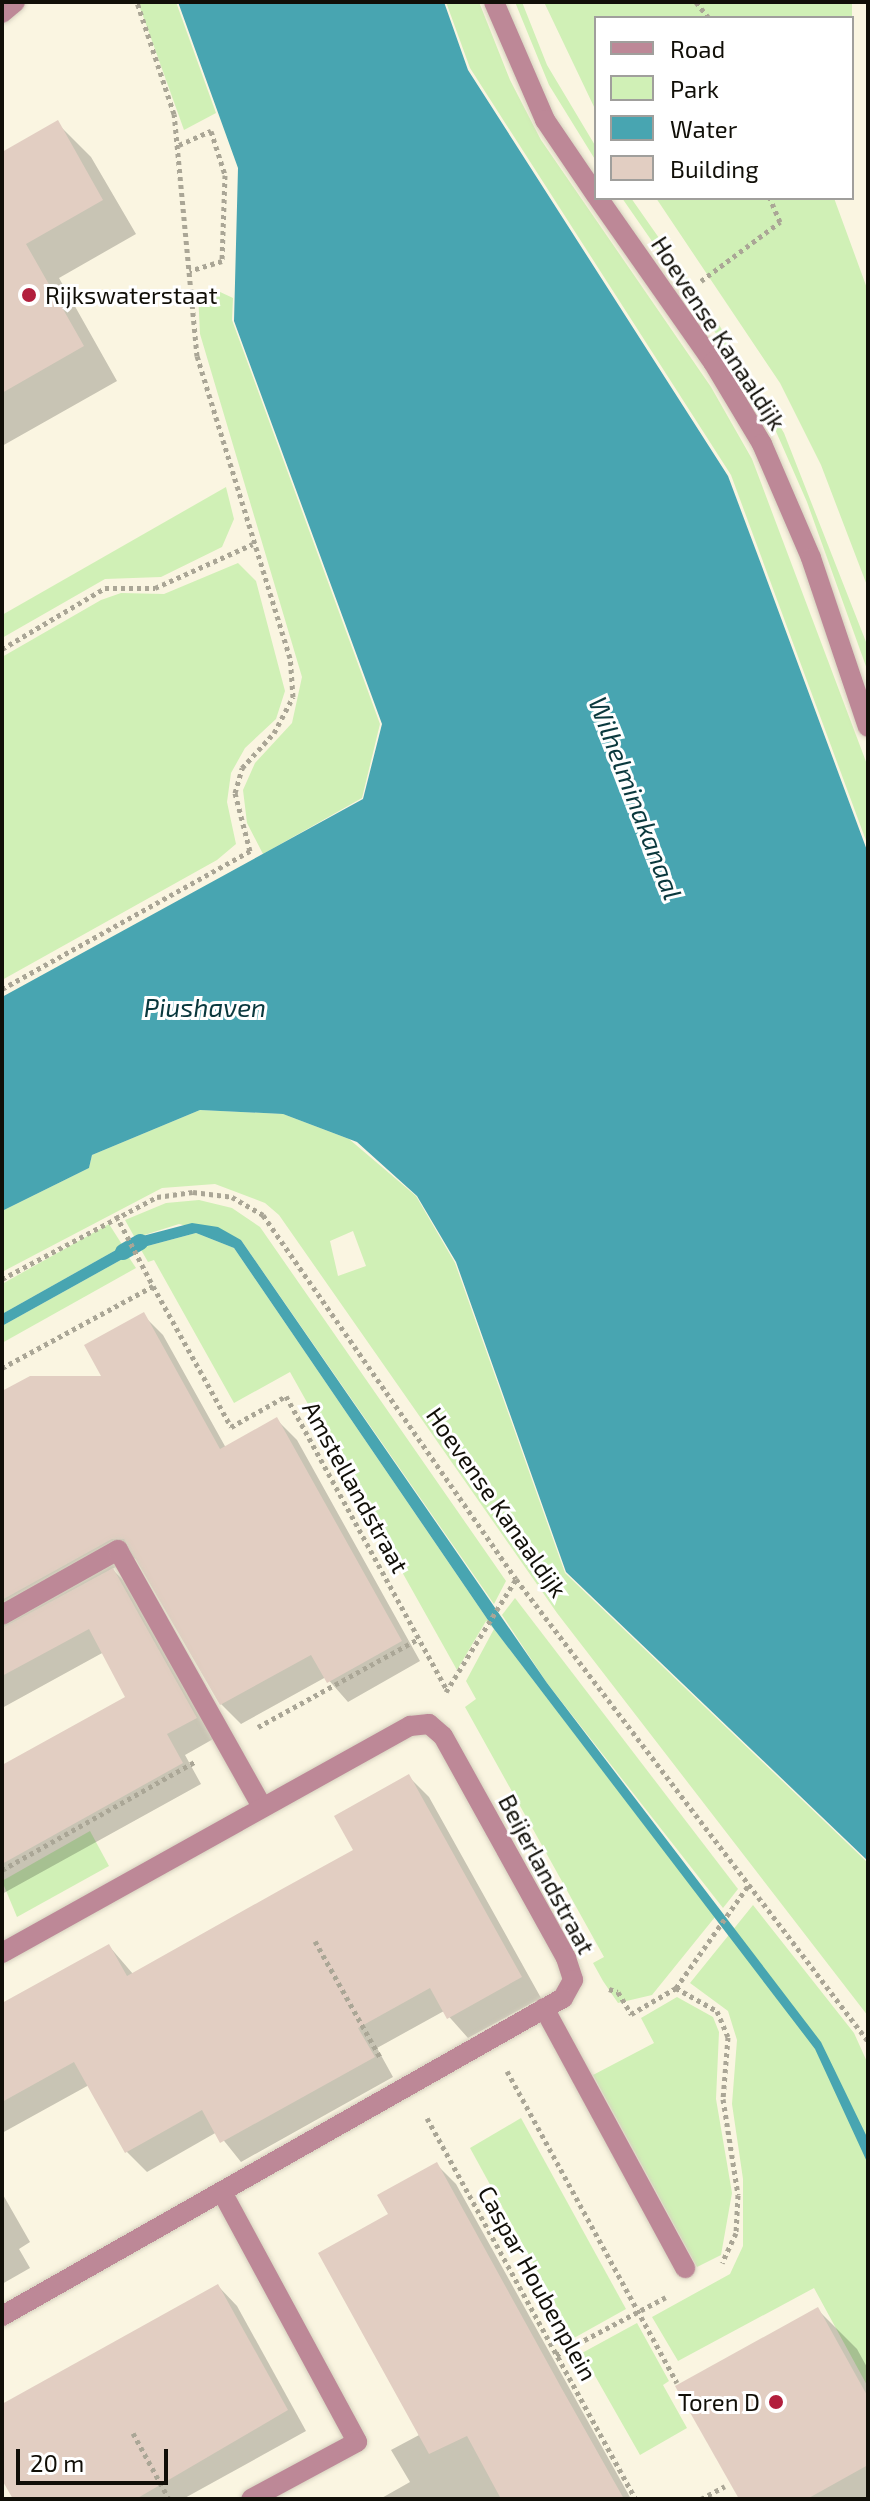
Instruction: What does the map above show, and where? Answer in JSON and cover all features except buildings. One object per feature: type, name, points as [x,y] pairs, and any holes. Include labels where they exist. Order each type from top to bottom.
[{"type":"street","points":[[2,13],[15,2]]},
{"type":"street","name":"Hoevense Kanaaldijk","points":[[494,2],[545,120],[594,192]]},
{"type":"street","name":"Hoevense Kanaaldijk","points":[[600,200],[713,362],[762,444],[811,558],[868,727]]},
{"type":"street","points":[[2,1615],[118,1550],[262,1807]]},
{"type":"street","name":"Beijerlandstraat","points":[[2,1953],[410,1726],[429,1724],[443,1736],[566,1958],[573,1980],[563,1998],[2,2316]]},
{"type":"street","points":[[544,2008],[685,2268]]},
{"type":"street","points":[[222,2192],[357,2442],[251,2499]]},
{"type":"path","points":[[2,989],[250,851],[235,793],[242,768],[288,713],[293,680],[197,356],[174,114],[137,2]]},
{"type":"path","points":[[179,145],[211,131],[225,175],[222,261],[189,271]]},
{"type":"path","points":[[701,281],[780,222],[771,200]]},
{"type":"path","points":[[2,649],[105,588],[169,584],[253,544]]},
{"type":"path","name":"Hoevense Kanaaldijk","points":[[2,1279],[116,1215],[157,1197],[193,1192],[232,1197],[263,1215],[516,1579],[868,2041]]},
{"type":"path","points":[[2,1368],[153,1286],[116,1215]]},
{"type":"path","name":"Amstellandstraat","points":[[153,1286],[231,1427],[286,1396],[447,1690],[516,1579]]},
{"type":"path","points":[[573,1980],[618,1992],[631,2014],[676,1988],[716,1927],[750,1883]]},
{"type":"path","name":"Caspar Houbenplein","points":[[315,1941],[404,2088],[636,2499]]},
{"type":"path","points":[[676,1988],[717,2011],[728,2037],[723,2099],[737,2207],[730,2254],[719,2267]]},
{"type":"path","points":[[489,2039],[677,2383]]},
{"type":"path","points":[[556,2355],[679,2290]]},
{"type":"path","points":[[133,2433],[169,2499]]},
{"type":"path","points":[[701,2499],[725,2486]]},
{"type":"green space","points":[[138,2],[176,2],[216,113],[184,130]]},
{"type":"green space","points":[[446,2],[479,2],[510,80],[541,140],[711,387],[752,459],[868,767],[868,846],[731,475],[470,68]]},
{"type":"green space","points":[[515,2],[522,2],[547,65],[594,144],[594,158],[549,85]]},
{"type":"green space","points":[[544,2],[852,2],[852,16],[594,16],[594,107]]},
{"type":"green space","points":[[623,200],[632,200],[715,318],[784,433],[868,647],[868,672],[807,502],[774,427],[733,358]]},
{"type":"green space","points":[[657,200],[835,200],[868,291],[868,588],[821,465],[780,383]]},
{"type":"green space","points":[[218,291],[233,298],[232,320],[380,724],[362,798],[263,854],[247,823],[243,790],[255,763],[292,723],[302,677],[200,334],[198,292]]},
{"type":"green space","points":[[226,487],[234,519],[222,547],[161,577],[105,579],[2,638],[2,615]]},
{"type":"green space","points":[[238,563],[256,581],[285,691],[276,719],[245,748],[231,773],[227,802],[236,844],[217,860],[2,980],[2,657],[101,600],[121,593],[164,594]]},
{"type":"green space","points":[[200,1110],[283,1114],[349,1139],[416,1196],[455,1263],[565,1573],[868,1863],[868,2016],[557,1613],[279,1215],[265,1203],[215,1184],[162,1188],[2,1272],[2,1211],[89,1168],[92,1155]],"holes":[[[353,1231],[366,1266],[338,1276],[330,1241]]]},
{"type":"green space","points":[[199,1200],[232,1208],[260,1227],[506,1581],[494,1604],[241,1240],[179,1224],[135,1238],[125,1220],[166,1203]]},
{"type":"green space","points":[[109,1224],[123,1246],[2,1314],[2,1284]]},
{"type":"green space","points":[[196,1233],[234,1248],[494,1629],[486,1621],[457,1670],[290,1372],[234,1403],[154,1260],[148,1262],[140,1248]]},
{"type":"green space","points":[[128,1256],[136,1268],[2,1343],[2,1326]]},
{"type":"green space","points":[[515,1598],[738,1889],[723,1908],[547,1683],[502,1615]]},
{"type":"green space","points":[[494,1629],[715,1917],[652,1995],[618,2003],[603,1981],[593,1963],[604,1957],[465,1707],[476,1699],[466,1681]]},
{"type":"green space","points":[[90,1831],[109,1866],[17,1917],[2,1881]]},
{"type":"green space","points":[[753,1905],[854,2033],[868,2064],[868,2387],[814,2288],[678,2361],[652,2317],[730,2274],[743,2246],[743,2179],[732,2104],[737,2040],[728,2011],[690,1983]]},
{"type":"green space","points":[[677,1997],[713,2017],[719,2032],[716,2099],[732,2193],[721,2255],[697,2267],[593,2075],[654,2043],[641,2018]]},
{"type":"green space","points":[[521,2118],[626,2309],[574,2338],[470,2148]]},
{"type":"green space","points":[[637,2323],[669,2381],[663,2385],[687,2428],[640,2455],[582,2353]]},
{"type":"water","points":[[178,2],[444,2],[468,70],[728,476],[761,564],[868,853],[868,1861],[566,1572],[456,1262],[417,1196],[357,1142],[283,1114],[200,1110],[92,1155],[89,1168],[2,1211],[2,997],[363,799],[382,724],[234,321],[238,168]]},
{"type":"water","points":[[192,1223],[218,1227],[241,1240],[547,1683],[821,2042],[868,2139],[868,2164],[815,2049],[494,1629],[234,1248],[196,1233],[140,1248],[135,1238]]},
{"type":"water","points":[[123,1246],[128,1256],[2,1326],[2,1314]]},
{"type":"waterway","points":[[123,1252],[140,1242]]},
{"type":"place","name":"Rijkswaterstaat","points":[[29,295]]},
{"type":"place","name":"Toren D","points":[[776,2402]]},
{"type":"water label","name":"Wilhelminakanaal","points":[[636,798]]},
{"type":"water label","name":"Piushaven","points":[[205,1007]]}]
